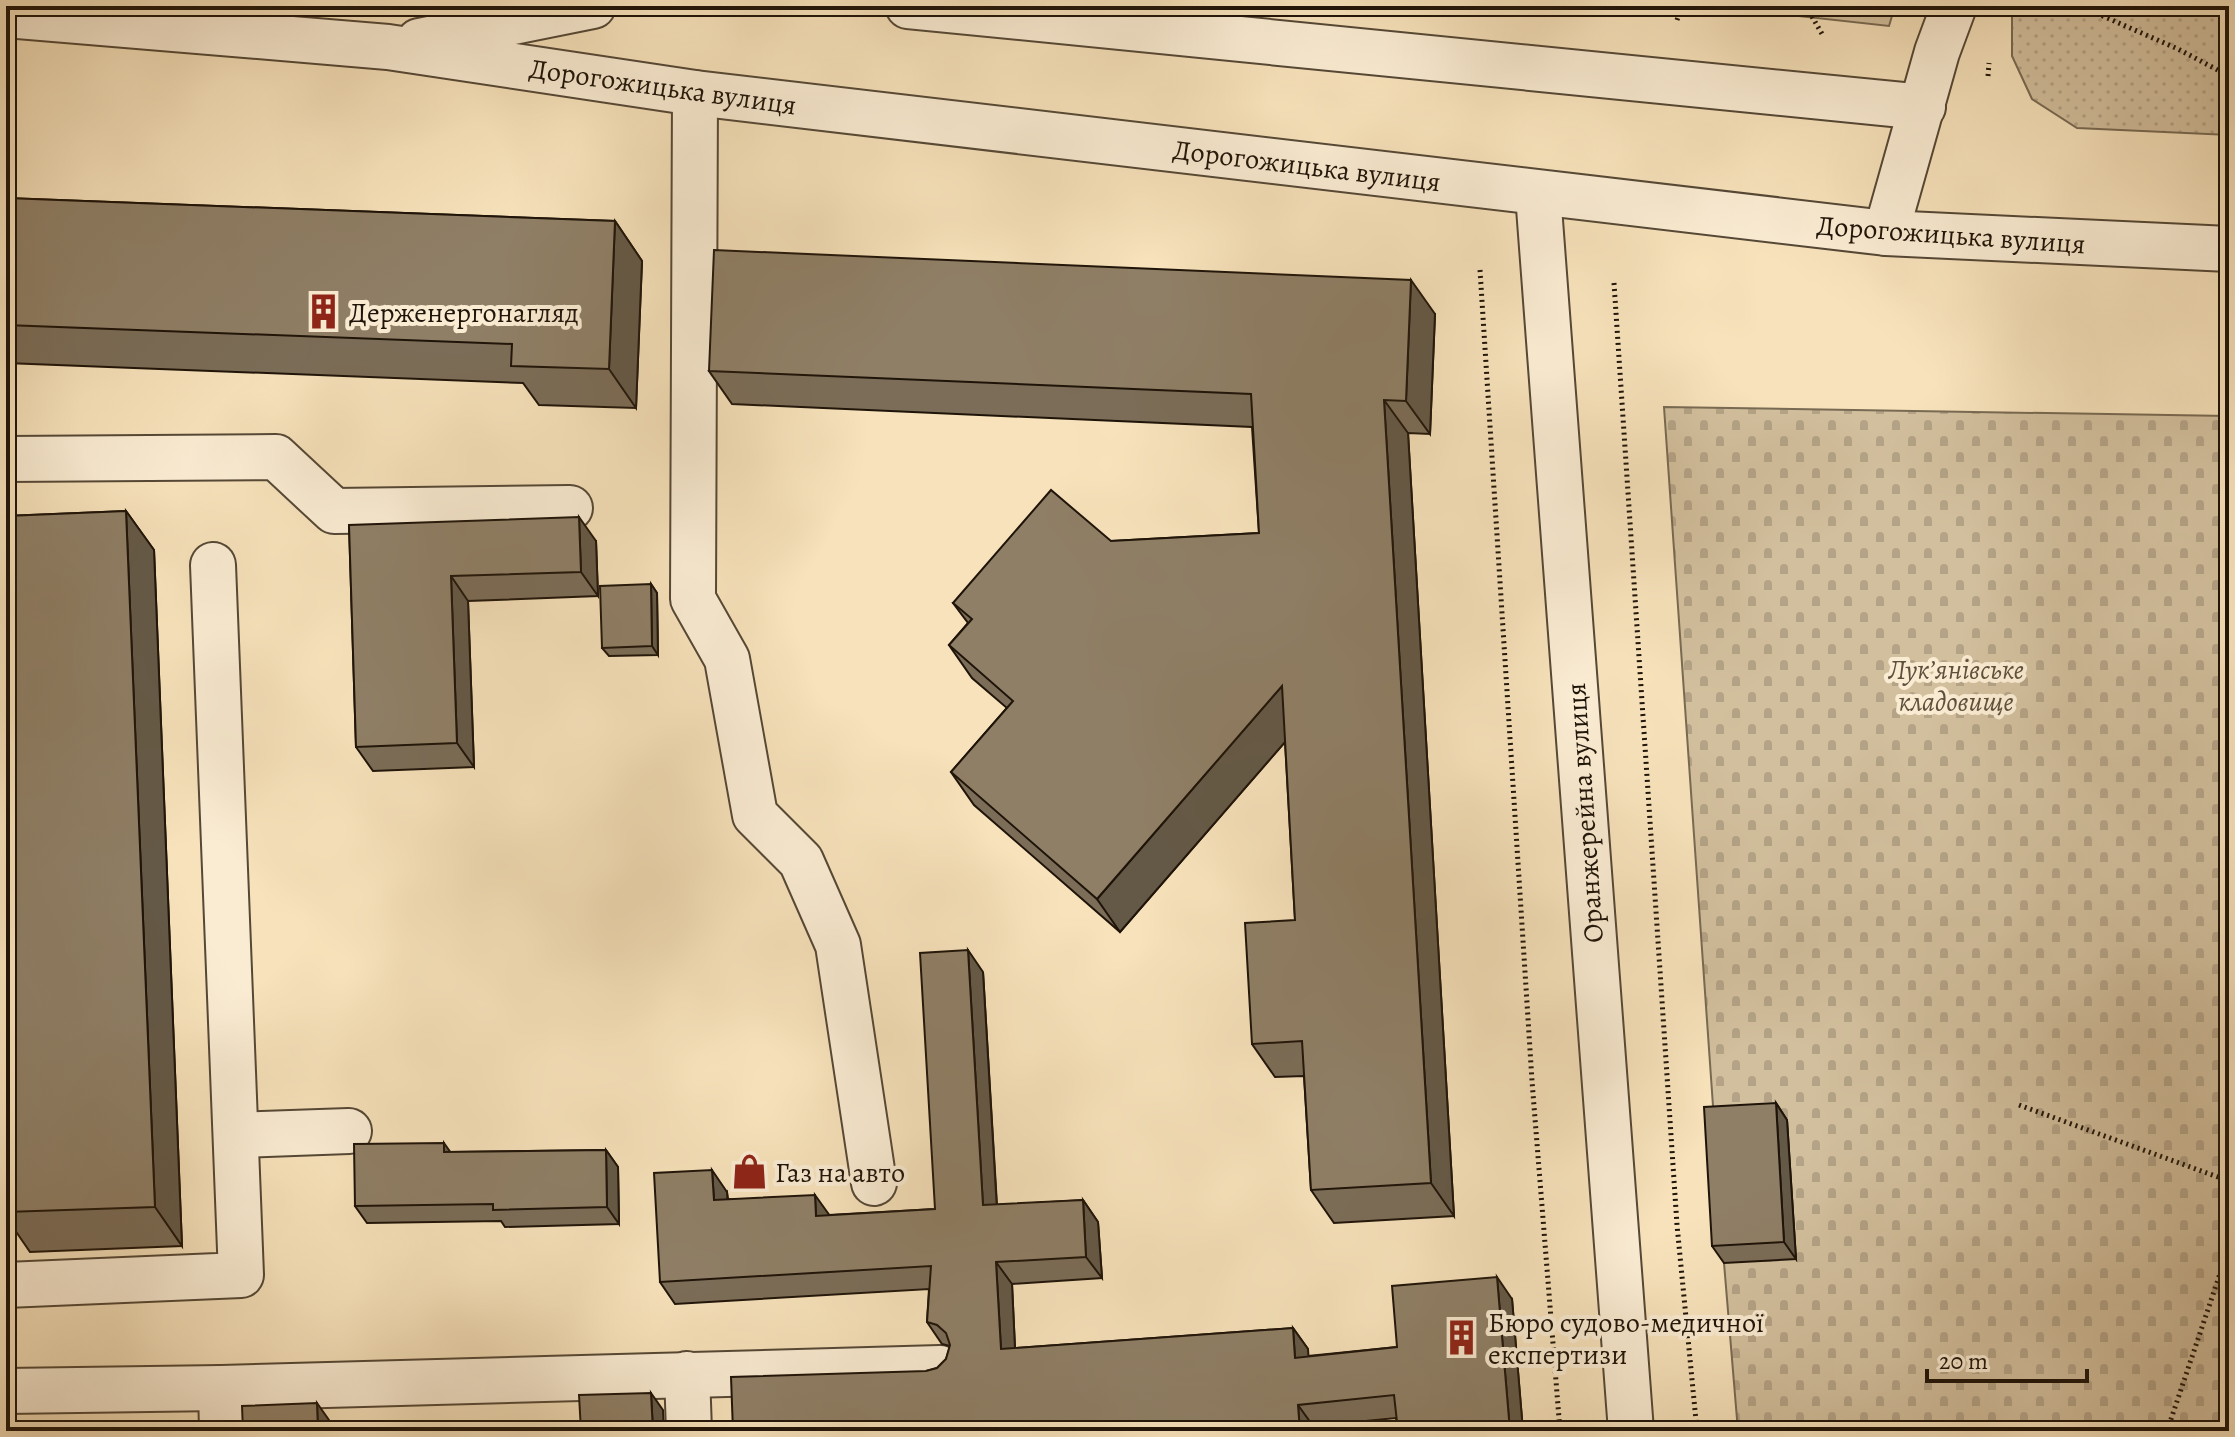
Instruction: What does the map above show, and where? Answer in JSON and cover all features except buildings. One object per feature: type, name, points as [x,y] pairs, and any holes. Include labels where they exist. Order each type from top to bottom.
[{"type":"street","name":"Дорогожицька вулиця","points":[[388,47],[593,6]]},
{"type":"street","points":[[908,6],[1923,107]]},
{"type":"street","points":[[1886,233],[1937,52],[1954,6]]},
{"type":"street","name":"Дорогожицька вулиця","points":[[6,15],[388,47],[695,93],[1886,233],[2229,249]]},
{"type":"street","points":[[695,93],[693,599],[727,659],[755,815],[801,861],[838,945],[874,1183]]},
{"type":"street","name":"Оранжерейна вулиця","points":[[1538,194],[1631,1431]]},
{"type":"street","points":[[6,459],[276,457],[334,511],[570,508]]},
{"type":"street","points":[[6,1285],[241,1275],[213,565]]},
{"type":"street","points":[[236,1135],[349,1131]]},
{"type":"street","points":[[6,1391],[940,1368]]},
{"type":"street","points":[[687,1374],[689,1431]]},
{"type":"street","points":[[221,1388],[222,1431]]},
{"type":"path","points":[[1677,20],[1682,6]]},
{"type":"path","points":[[1806,6],[1822,34]]},
{"type":"path","points":[[2080,6],[2178,49],[2229,76]]},
{"type":"path","points":[[1480,270],[1532,1081],[1560,1431]]},
{"type":"path","points":[[1614,283],[1677,1225],[1697,1431]]},
{"type":"path","points":[[2019,1105],[2229,1181]]},
{"type":"path","points":[[2167,1431],[2229,1247]]},
{"type":"green space","points":[[1706,6],[1895,6],[1889,26]]},
{"type":"green space","points":[[2012,6],[2229,6],[2229,135],[2077,128],[2032,99],[2012,56]]},
{"type":"green space","name":"Лукʼянівське кладовище","points":[[1664,407],[2229,416],[2229,1431],[1738,1431]]},
{"type":"place","name":"Держенергонагляд","points":[[323,312]]},
{"type":"place","name":"Газ на авто","points":[[749,1172]]},
{"type":"place","name":"Бюро судово-медичної експертизи","points":[[1462,1338]]}]
